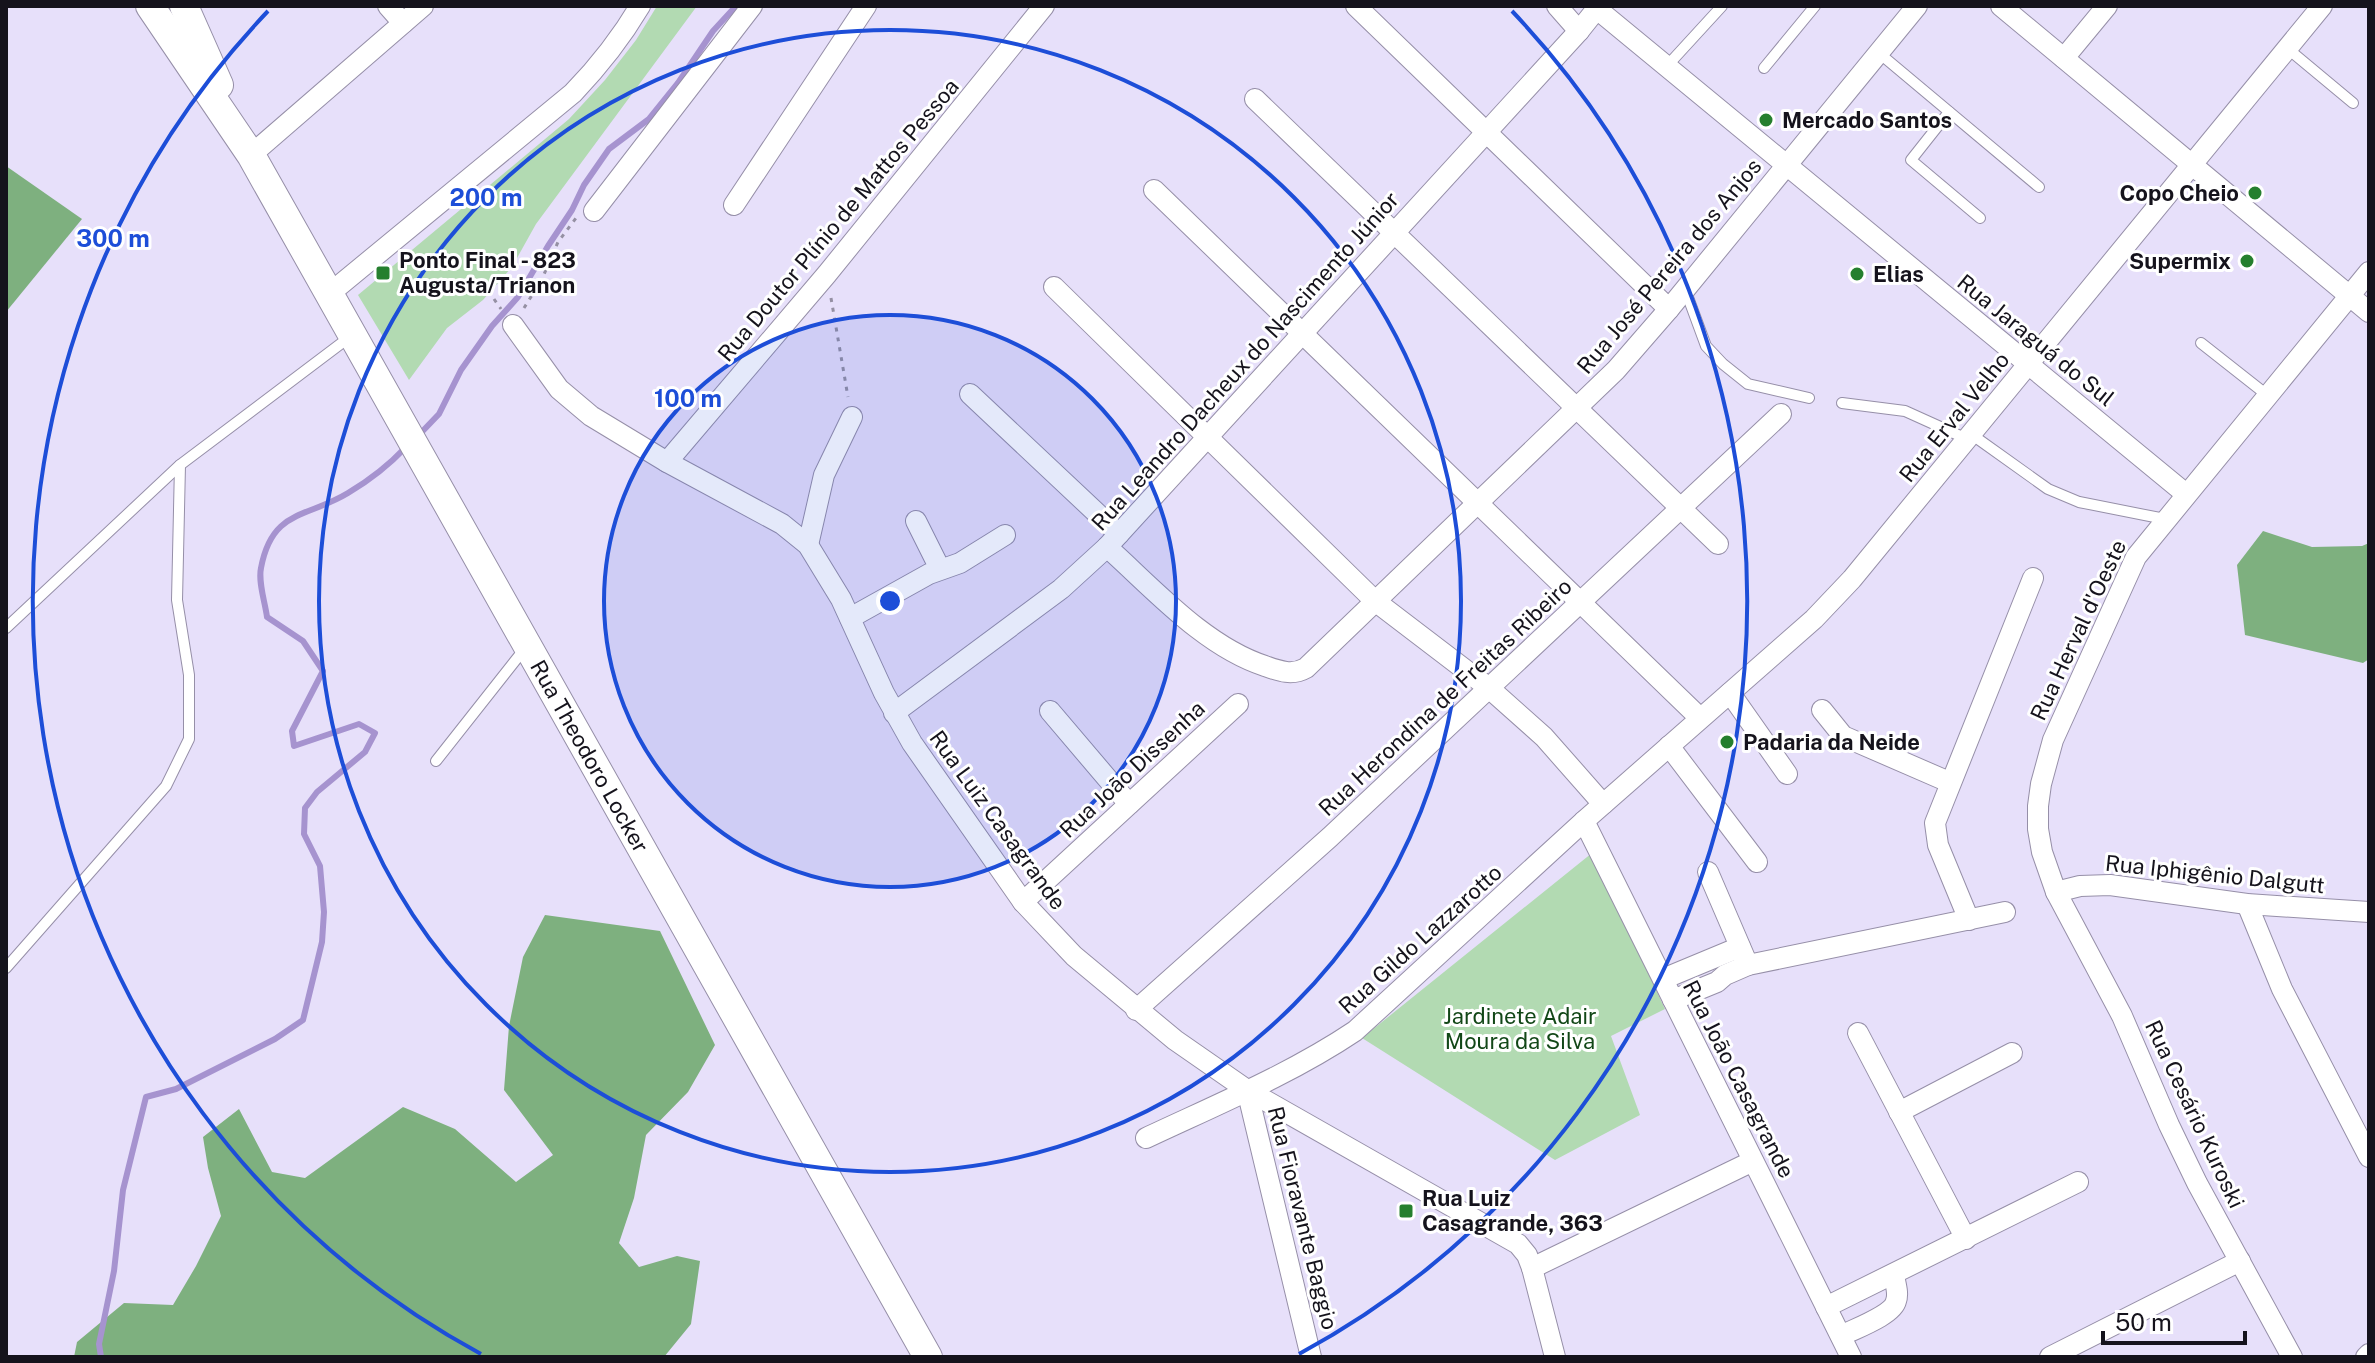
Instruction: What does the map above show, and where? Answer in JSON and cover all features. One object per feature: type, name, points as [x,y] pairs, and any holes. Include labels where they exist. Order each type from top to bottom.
[{"type":"main road","name":"Rua Theodoro Locker","points":[[150,6],[251,155],[928,1357]]},
{"type":"main road","name":"Rua Theodoro Locker","points":[[184,6],[251,155]]},
{"type":"street","points":[[388,6],[403,23]]},
{"type":"street","points":[[251,155],[423,6]]},
{"type":"street","points":[[329,294],[573,93],[597,68],[640,6]]},
{"type":"street","points":[[594,211],[752,6]]},
{"type":"street","points":[[734,205],[866,6]]},
{"type":"street","name":"Rua Doutor Plínio de Mattos Pessoa","points":[[667,462],[827,274],[1044,6]]},
{"type":"street","points":[[1356,6],[1669,309]]},
{"type":"street","points":[[1557,6],[1579,31]]},
{"type":"street","name":"Rua José Pereira dos Anjos","points":[[1113,541],[1205,634],[1225,650],[1275,669],[1299,672],[1616,370],[1917,6]]},
{"type":"street","points":[[2001,6],[2369,312]]},
{"type":"street","points":[[2064,58],[2107,6]]},
{"type":"street","name":"Rua Erval Velho","points":[[1584,821],[1833,601],[2322,6]]},
{"type":"street","name":"Rua Leandro Dacheux do Nascimento Júnior","points":[[894,713],[1061,589],[1113,541],[1598,7]]},
{"type":"street","name":"Rua Jaraguá do Sul","points":[[1598,7],[2186,494]]},
{"type":"street","points":[[1255,99],[1718,544]]},
{"type":"street","points":[[1154,190],[1700,718]]},
{"type":"street","name":"Rua Herval d'Oeste","points":[[2056,892],[2042,852],[2038,829],[2046,760],[2129,570],[2143,545],[2369,272]]},
{"type":"street","points":[[1054,287],[1375,601],[1489,688],[1544,737],[1603,804]]},
{"type":"street","name":"Rua Luiz Casagrande","points":[[513,325],[546,372],[574,403],[625,438],[782,524],[808,545],[850,618],[894,713],[932,774],[1023,902],[1074,956],[1136,1010],[1247,1090],[1518,1244],[1532,1268],[1555,1357]]},
{"type":"street","points":[[970,394],[1113,541]]},
{"type":"street","name":"Rua Herondina de Freitas Ribeiro","points":[[1136,1010],[1330,837],[1781,414]]},
{"type":"street","points":[[808,545],[824,475],[852,417]]},
{"type":"street","points":[[916,521],[940,569]]},
{"type":"street","points":[[850,618],[940,569],[960,563],[1005,535]]},
{"type":"street","points":[[1969,920],[1935,834],[1937,814],[2033,578]]},
{"type":"street","points":[[1730,693],[1787,774]]},
{"type":"street","name":"Rua João Dissenha","points":[[1023,902],[1238,704]]},
{"type":"street","points":[[1822,710],[1843,736],[1949,782]]},
{"type":"street","points":[[1050,711],[1129,804]]},
{"type":"street","points":[[1669,746],[1757,862]]},
{"type":"street","name":"Rua João Casagrande","points":[[1584,821],[1851,1357]]},
{"type":"street","name":"Rua Gildo Lazzarotto","points":[[1146,1138],[1247,1090],[1355,1031],[1584,821]]},
{"type":"street","points":[[1708,872],[1744,956]]},
{"type":"street","name":"Rua Iphigênio Dalgutt","points":[[2056,892],[2080,886],[2110,885],[2247,904],[2369,912]]},
{"type":"street","name":"Rua Cesário Kuroski","points":[[2056,892],[2117,1005],[2182,1153],[2292,1357]]},
{"type":"street","points":[[2247,904],[2282,989],[2369,1157]]},
{"type":"street","points":[[1663,979],[1744,956],[2005,912]]},
{"type":"street","points":[[1673,1000],[1717,982],[1744,956]]},
{"type":"street","points":[[1858,1033],[1966,1239]]},
{"type":"street","points":[[1899,1112],[2012,1053]]},
{"type":"street","name":"Rua Fioravante Baggio","points":[[1247,1090],[1311,1357]]},
{"type":"street","points":[[1532,1268],[1753,1161]]},
{"type":"street","points":[[1826,1307],[2078,1182]]},
{"type":"street","points":[[2050,1357],[2240,1261]]},
{"type":"street","points":[[1841,1336],[1894,1306],[1897,1300],[1894,1275]]},
{"type":"lane","points":[[1667,66],[1722,6]]},
{"type":"lane","points":[[1764,68],[1815,6]]},
{"type":"lane","points":[[2287,48],[2353,103]]},
{"type":"lane","points":[[1879,53],[2039,187]]},
{"type":"lane","points":[[1949,112],[1911,160],[1980,218]]},
{"type":"lane","points":[[1685,289],[1706,346],[1723,364],[1748,384],[1809,398]]},
{"type":"lane","points":[[6,628],[180,465],[352,335]]},
{"type":"lane","points":[[2201,343],[2267,395]]},
{"type":"lane","points":[[1842,403],[1905,411],[1969,436],[2048,489],[2079,502],[2165,519]]},
{"type":"lane","points":[[6,968],[166,786],[189,739],[189,675],[177,600],[180,465]]},
{"type":"lane","points":[[436,761],[527,645]]},
{"type":"path","points":[[513,325],[542,279],[558,242],[583,212],[594,211]]},
{"type":"path","points":[[827,274],[852,417]]},
{"type":"green space","points":[[657,6],[697,6],[536,224],[512,267],[483,300],[447,328],[409,380],[358,295],[569,119],[605,80]]},
{"type":"green space","points":[[6,166],[82,219],[6,312]]},
{"type":"green space","points":[[2263,531],[2312,547],[2362,546],[2369,543],[2369,659],[2363,663],[2245,635],[2237,565]]},
{"type":"green space","name":"Jardinete Adair Moura da Silva","points":[[1592,853],[1665,1009],[1611,1036],[1640,1115],[1555,1160],[1362,1038]]},
{"type":"green space","points":[[545,915],[660,931],[715,1045],[688,1092],[646,1135],[634,1198],[619,1243],[639,1267],[677,1256],[700,1261],[691,1324],[664,1357],[74,1357],[77,1342],[124,1303],[173,1305],[221,1216],[203,1137],[239,1109],[272,1172],[305,1178],[403,1107],[455,1129],[516,1182],[553,1155],[504,1090],[509,1026],[523,957]]},
{"type":"waterway","points":[[417,437],[439,414],[461,370],[492,326],[518,297],[584,185],[609,149],[649,119],[713,31],[736,6]]},
{"type":"waterway","points":[[101,1357],[99,1344],[114,1271],[123,1190],[146,1097],[176,1089],[275,1039],[303,1020],[322,942],[324,912],[320,866],[304,834],[305,808],[317,792],[365,752],[375,733],[359,724],[294,746],[292,731],[323,671],[303,641],[267,617],[260,574],[266,549],[283,525],[356,488],[406,447]]},
{"type":"place","name":"Mercado Santos","points":[[1766,120]]},
{"type":"place","name":"Copo Cheio","points":[[2255,193]]},
{"type":"place","name":"Supermix","points":[[2247,261]]},
{"type":"place","name":"Ponto Final - 823 Augusta/Trianon","points":[[383,273]]},
{"type":"place","name":"Elias","points":[[1857,274]]},
{"type":"place","name":"Padaria da Neide","points":[[1727,742]]},
{"type":"place","name":"Rua Luiz Casagrande, 363","points":[[1406,1211]]}]
